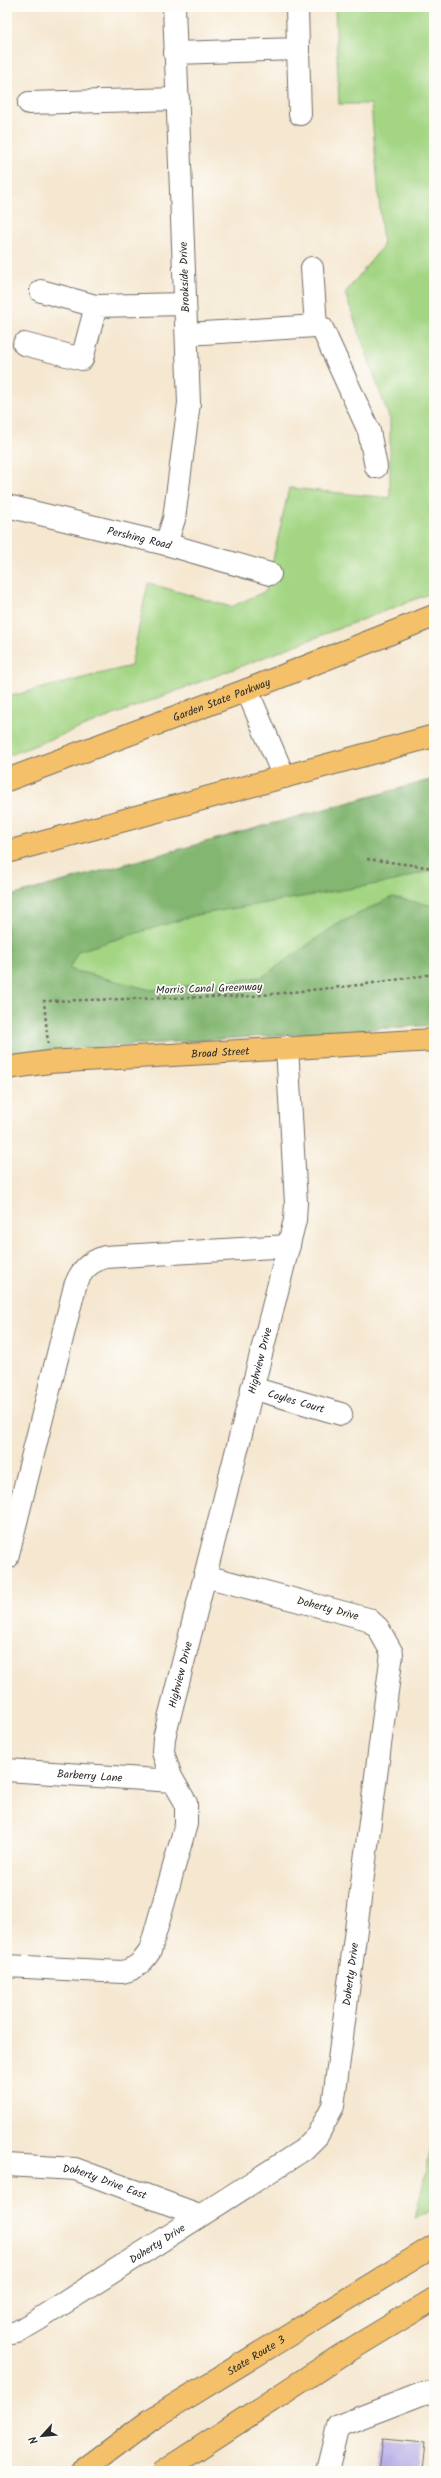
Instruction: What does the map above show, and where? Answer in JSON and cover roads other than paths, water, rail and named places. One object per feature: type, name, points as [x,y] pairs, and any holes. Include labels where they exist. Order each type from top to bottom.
[{"type":"main road","name":"Garden State Parkway","points":[[7,780],[247,690],[434,616]]},
{"type":"main road","points":[[7,852],[284,778],[434,736]]},
{"type":"main road","name":"Broad Street","points":[[7,1068],[49,1062],[287,1047],[434,1040]]},
{"type":"main road","name":"State Route 3","points":[[82,2471],[152,2419],[434,2246]]},
{"type":"main road","points":[[164,2471],[340,2356],[434,2299]]},
{"type":"street","name":"Brookside Drive","points":[[166,544],[174,518],[188,410],[186,304],[174,7]]},
{"type":"street","points":[[297,7],[300,114]]},
{"type":"street","points":[[175,53],[298,49]]},
{"type":"street","points":[[29,103],[178,99]]},
{"type":"street","points":[[312,268],[316,326]]},
{"type":"street","points":[[41,291],[96,306],[186,304]]},
{"type":"street","points":[[24,344],[82,359],[96,306]]},
{"type":"street","points":[[187,334],[316,326],[322,328],[369,431],[376,467]]},
{"type":"street","name":"Pershing Road","points":[[7,506],[166,544],[270,574]]},
{"type":"street","points":[[247,690],[284,778]]},
{"type":"street","name":"Highview Drive","points":[[7,1966],[103,1973],[134,1970],[143,1962],[150,1951],[186,1824],[186,1803],[173,1781],[163,1752],[164,1738],[289,1246],[296,1203],[287,1047]]},
{"type":"street","points":[[7,1558],[75,1286],[83,1269],[96,1260],[105,1257],[289,1246]]},
{"type":"street","name":"Coyles Court","points":[[252,1388],[341,1414]]},
{"type":"street","name":"Doherty Drive","points":[[7,2334],[18,2332],[39,2319],[199,2215],[303,2150],[317,2136],[333,2106],[392,1653],[378,1628],[368,1619],[205,1576]]},
{"type":"street","name":"Barberry Lane","points":[[7,1770],[173,1781]]},
{"type":"street","name":"Doherty Drive East","points":[[7,2165],[75,2169],[199,2215]]},
{"type":"street","points":[[327,2471],[338,2426],[424,2393],[434,2392]]}]
